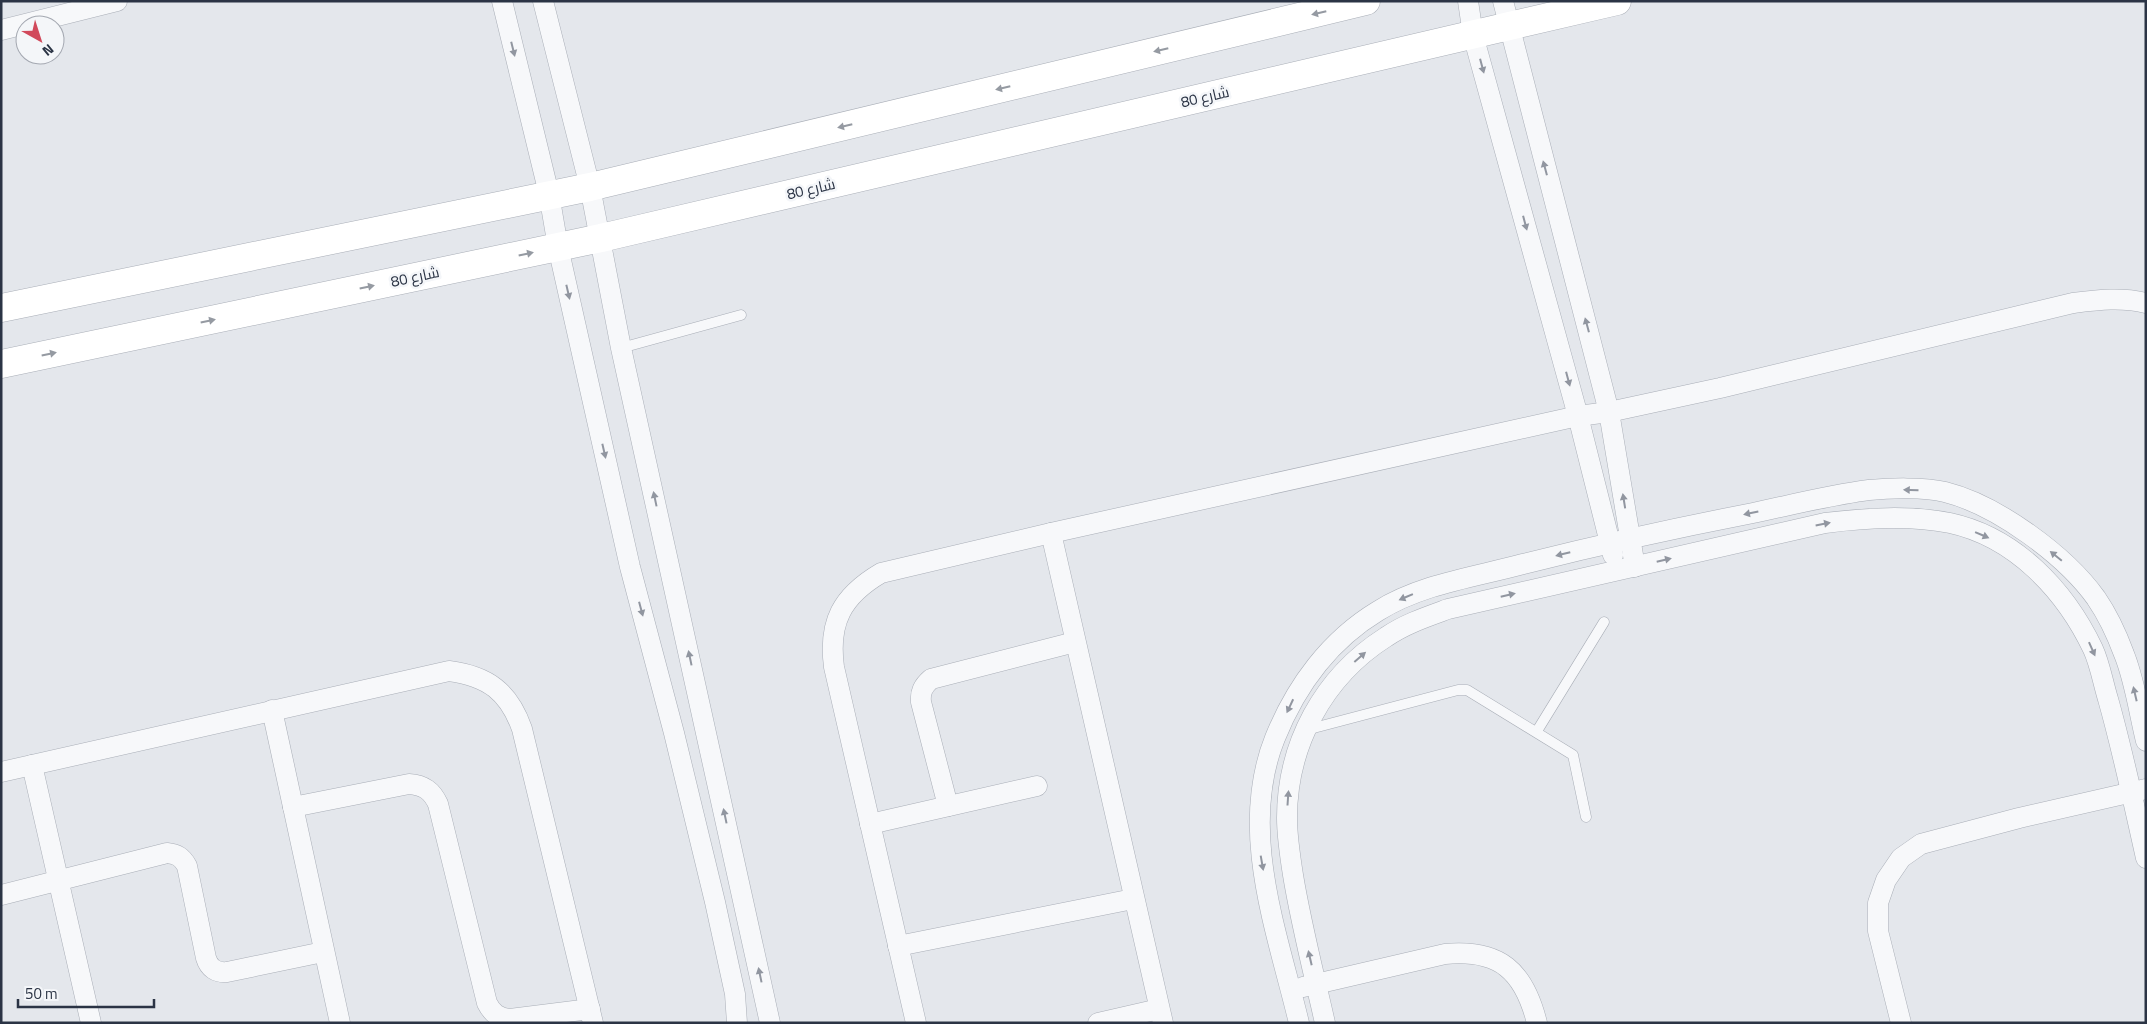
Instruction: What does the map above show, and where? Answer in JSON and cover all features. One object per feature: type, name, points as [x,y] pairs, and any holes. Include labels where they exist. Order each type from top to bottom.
[{"type":"street","points":[[1,30],[117,1]]},
{"type":"street","points":[[502,1],[549,194],[558,247],[630,567],[674,733],[715,902],[736,994],[737,1023]]},
{"type":"street","points":[[544,1],[590,187],[621,348],[770,1023]]},
{"type":"street","points":[[1,308],[590,187],[1366,1]]},
{"type":"street","points":[[1468,1],[1473,35],[1578,416],[1610,542],[1626,568]]},
{"type":"street","name":"شارع 80","points":[[1,364],[601,238],[1473,35],[1506,14],[1617,1]]},
{"type":"street","points":[[1506,14],[1609,412],[1630,538],[1626,568]]},
{"type":"street","points":[[916,1023],[831,648],[834,629],[840,611],[850,596],[864,583],[881,574],[1051,533],[1578,416],[1609,412],[1720,388],[2073,302],[2103,299],[2131,300],[2146,303]]},
{"type":"street","points":[[1299,1023],[1270,907],[1261,854],[1259,815],[1264,777],[1274,739],[1294,697],[1316,666],[1355,627],[1380,609],[1408,596],[1438,586],[1610,542],[1871,490],[1944,492],[1978,505],[2004,518],[2032,537],[2066,564],[2096,599],[2125,656],[2146,741]]},
{"type":"street","points":[[1325,1023],[1297,897],[1288,846],[1288,793],[1292,766],[1315,710],[1334,682],[1358,658],[1386,637],[1415,621],[1448,609],[1825,523],[1864,518],[1908,519],[1950,523],[1984,535],[2013,551],[2033,567],[2057,591],[2094,650],[2120,739],[2139,791],[2146,858]]},
{"type":"street","points":[[1051,533],[1161,1016],[1098,1023]]},
{"type":"street","points":[[948,806],[921,702],[920,696],[926,684],[931,680],[1075,642]]},
{"type":"street","points":[[1,772],[449,671],[466,673],[482,679],[496,688],[508,700],[517,714],[522,729],[591,1016],[510,1019],[502,1018],[490,1010],[438,804],[430,791],[424,787],[409,784],[293,807]]},
{"type":"street","points":[[272,710],[340,1023]]},
{"type":"street","points":[[32,765],[91,1023]]},
{"type":"street","points":[[870,824],[1037,786]]},
{"type":"street","points":[[1901,1023],[1878,931],[1878,903],[1886,880],[1901,858],[1921,844],[2020,818],[2139,791]]},
{"type":"street","points":[[1,895],[167,853],[173,854],[180,856],[187,866],[206,958],[211,968],[227,972],[324,952]]},
{"type":"street","points":[[898,946],[1133,899]]},
{"type":"street","points":[[1291,990],[1445,954],[1468,952],[1489,957],[1509,968],[1524,986],[1533,1006],[1537,1023]]},
{"type":"lane","points":[[621,348],[741,315]]},
{"type":"lane","points":[[1537,731],[1604,622]]},
{"type":"lane","points":[[1306,730],[1458,690],[1467,690],[1537,731],[1573,755],[1586,817]]}]
